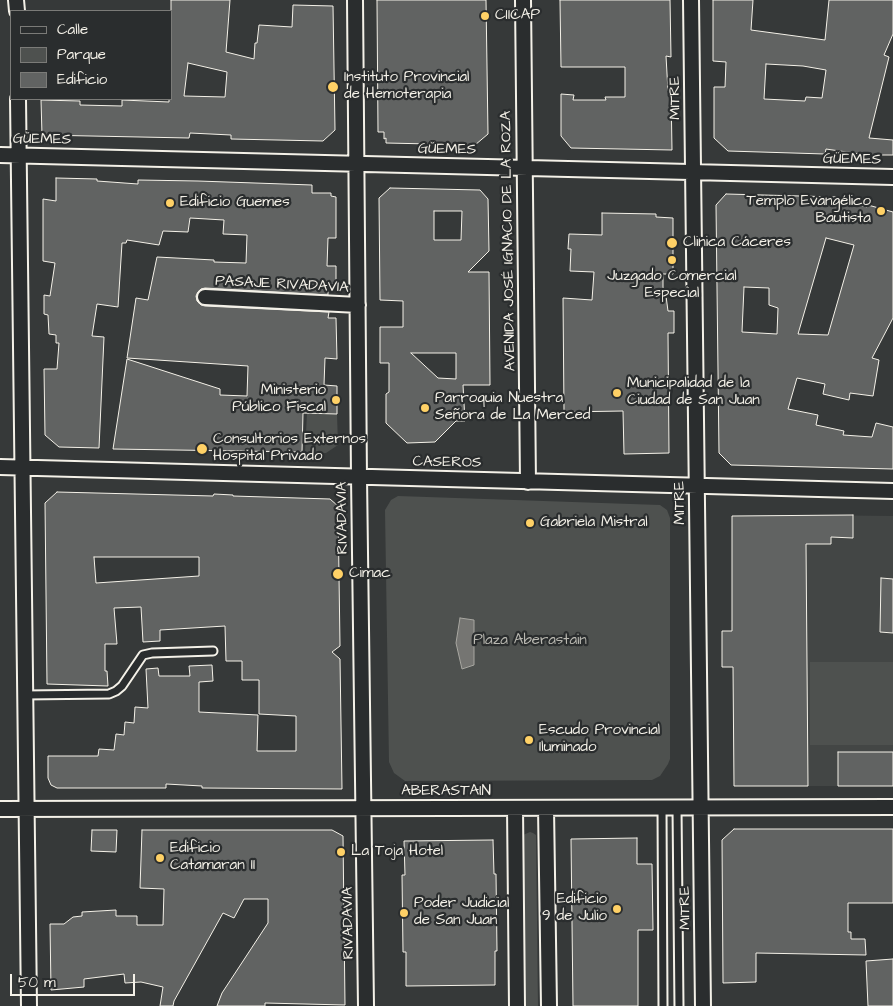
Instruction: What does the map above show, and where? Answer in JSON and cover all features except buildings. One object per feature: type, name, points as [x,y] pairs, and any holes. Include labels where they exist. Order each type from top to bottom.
[{"type":"street","name":"RIVADAVIA","points":[[355,0],[366,1006]]},
{"type":"street","name":"AVENIDA JOSÉ IGNACIO DE LA ROZA","points":[[523,0],[528,482]]},
{"type":"street","name":"MITRE","points":[[692,0],[703,1006]]},
{"type":"street","points":[[18,100],[29,1006]]},
{"type":"street","name":"GÜEMES","points":[[0,155],[893,177]]},
{"type":"street","name":"PASAJE RIVADAVIA","points":[[205,298],[358,305]]},
{"type":"street","name":"CASEROS","points":[[0,468],[893,491]]},
{"type":"street","name":"ABERASTAIN","points":[[0,809],[893,807]]},
{"type":"street","points":[[515,808],[518,1006]]},
{"type":"street","points":[[546,808],[549,1006]]},
{"type":"lane","points":[[25,695],[109,694],[122,686],[143,655],[213,650]]},
{"type":"lane","points":[[662,808],[663,1006]]},
{"type":"lane","points":[[677,808],[679,1006]]},
{"type":"shaded area","points":[[732,516],[893,516],[893,786],[734,786]]},
{"type":"shaded area","points":[[460,618],[474,620],[474,665],[462,669],[456,643]]},
{"type":"green space","points":[[307,413],[337,414],[338,445],[326,453],[305,453]]},
{"type":"green space","name":"Plaza Aberastain","points":[[398,496],[660,505],[667,510],[670,518],[670,759],[660,776],[652,780],[405,781],[394,773],[389,762],[385,510],[391,500]]},
{"type":"green space","points":[[810,662],[893,662],[893,745],[810,745]]},
{"type":"green space","points":[[530,832],[536,835],[538,1006],[526,1006],[523,835]]},
{"type":"place","name":"CIICAP","points":[[485,16]]},
{"type":"place","name":"Instituto Provincial de Hemoterapia","points":[[333,87]]},
{"type":"place","name":"Edificio Guemes","points":[[170,203]]},
{"type":"place","name":"Templo Evangélico Bautista","points":[[881,211]]},
{"type":"place","name":"Clinica Cáceres","points":[[672,243]]},
{"type":"place","name":"Juzgado Comercial Especial","points":[[672,260]]},
{"type":"place","name":"Municipalidad de la Ciudad de San Juan","points":[[617,393]]},
{"type":"place","name":"Ministerio Público Fiscal","points":[[336,400]]},
{"type":"place","name":"Parroquia Nuestra Señora de La Merced","points":[[425,408]]},
{"type":"place","name":"Consultorios Externos Hospital Privado","points":[[202,449]]},
{"type":"place","name":"Gabriela Mistral","points":[[530,523]]},
{"type":"place","name":"Cimac","points":[[338,574]]},
{"type":"place","name":"Escudo Provincial Iluminado","points":[[529,740]]},
{"type":"place","name":"La Toja Hotel","points":[[341,852]]},
{"type":"place","name":"Edificio Catamaran II","points":[[160,858]]},
{"type":"place","name":"Edificio 9 de Julio","points":[[617,909]]},
{"type":"place","name":"Poder Judicial de San Juan","points":[[404,913]]}]
